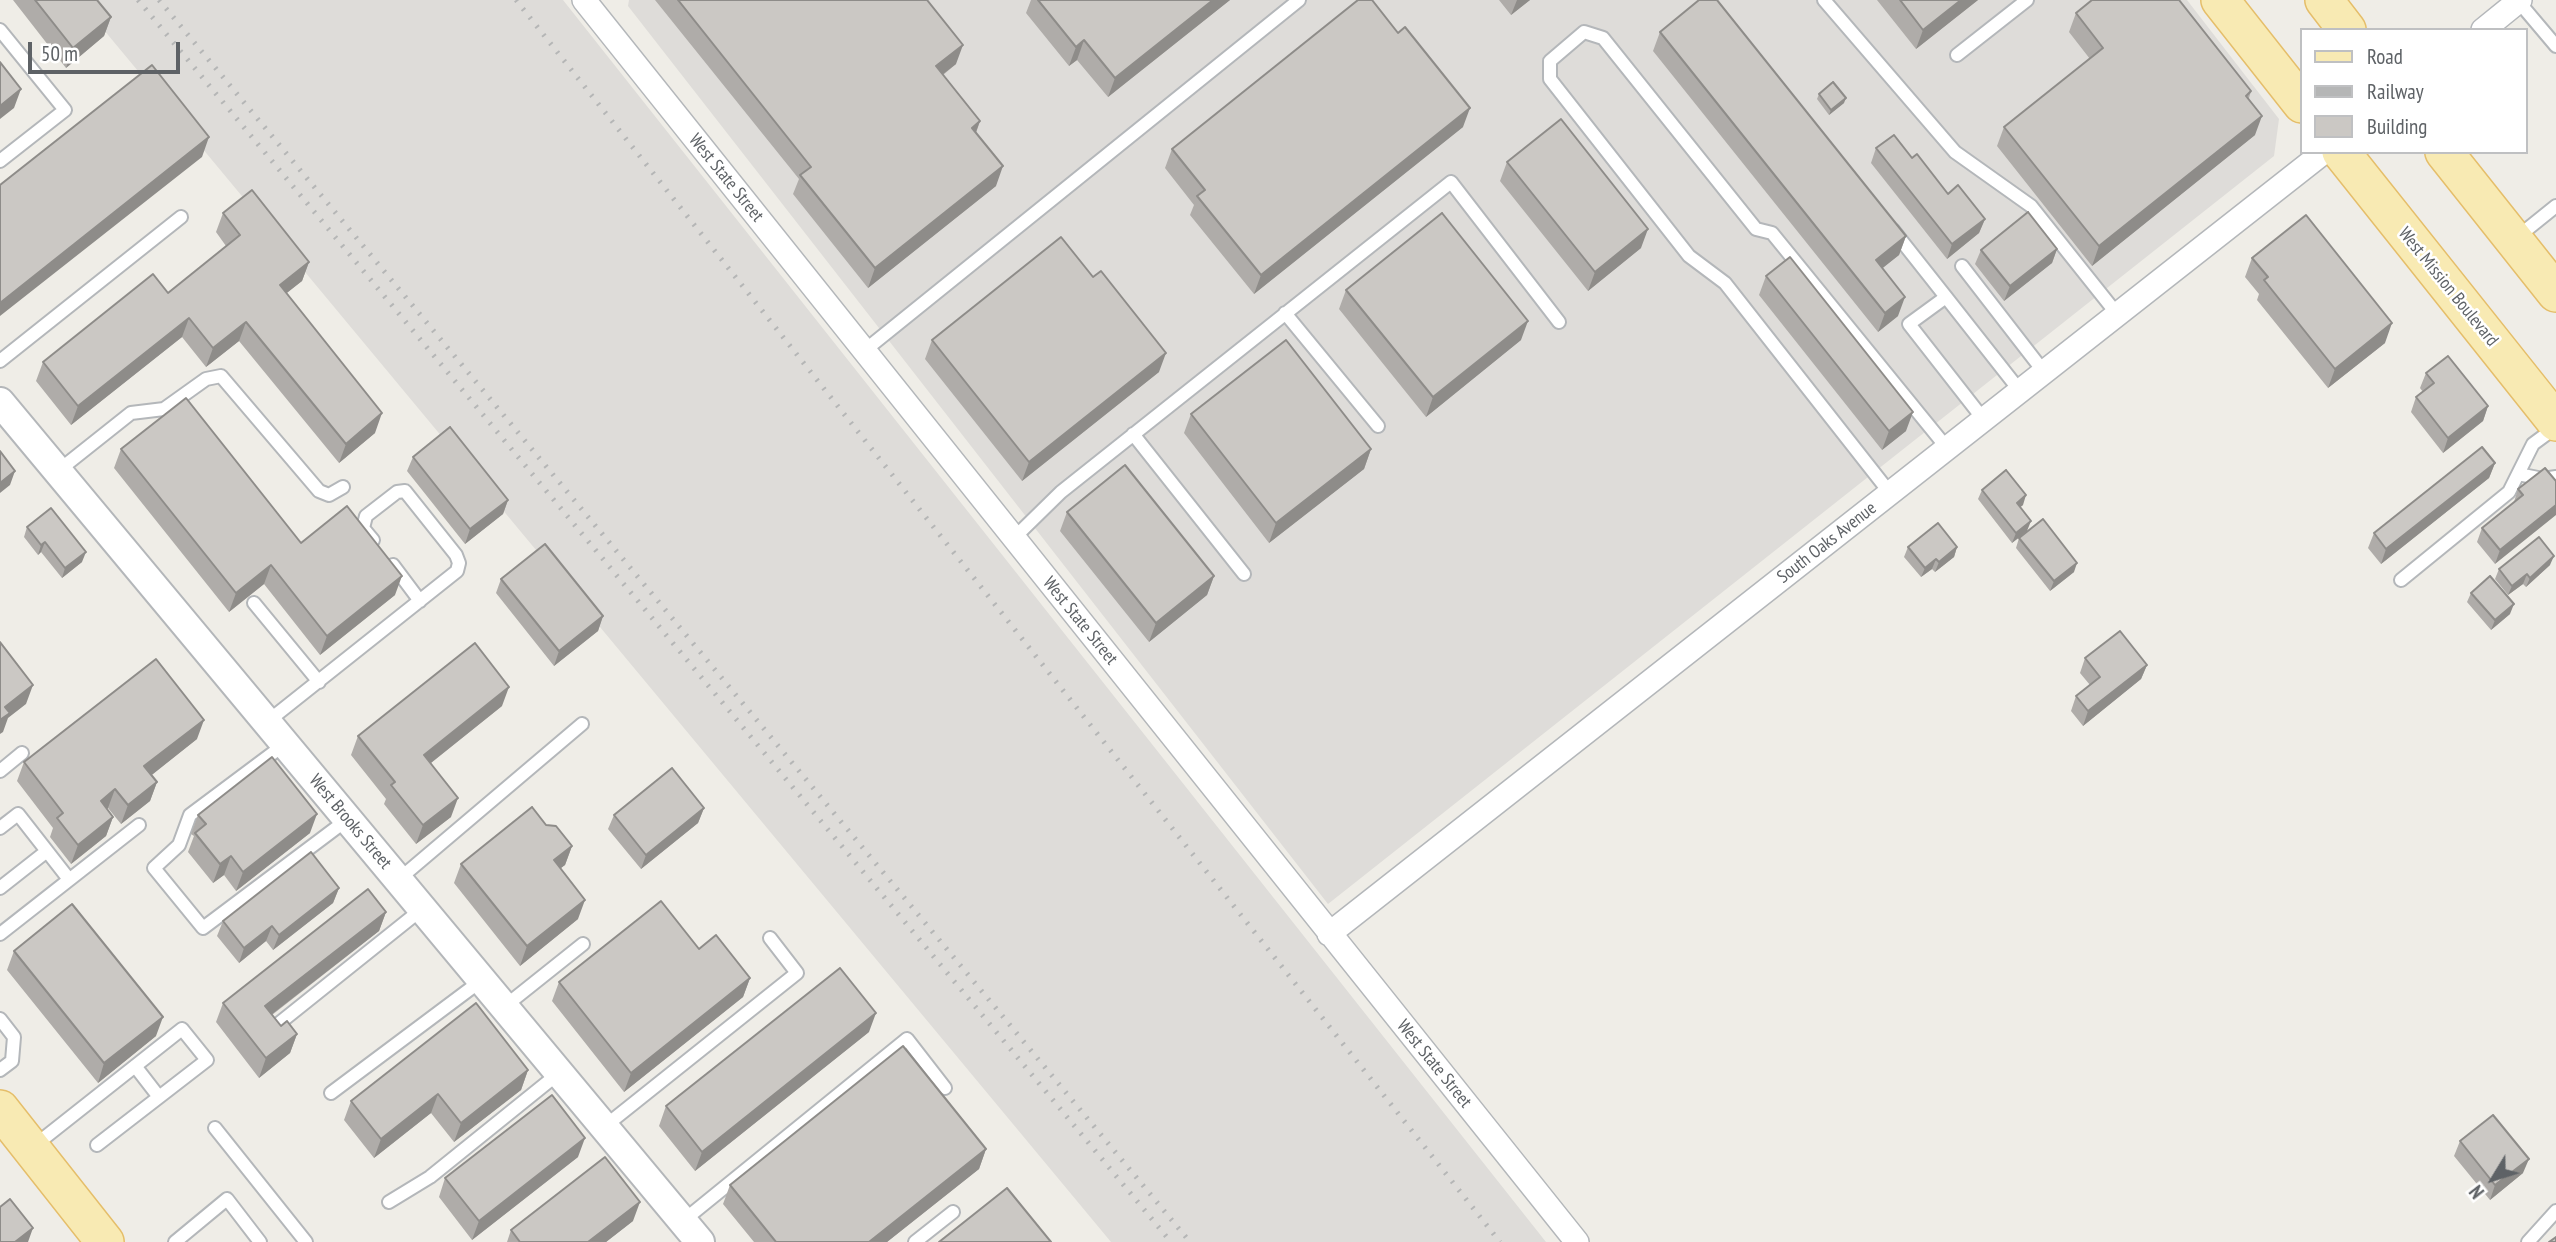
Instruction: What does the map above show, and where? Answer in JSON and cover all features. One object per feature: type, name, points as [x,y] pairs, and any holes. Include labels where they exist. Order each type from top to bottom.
[{"type":"main road","points":[[2220,0],[2300,101]]},
{"type":"main road","points":[[2324,0],[2345,28]]},
{"type":"main road","name":"West Mission Boulevard","points":[[2343,154],[2556,424]]},
{"type":"main road","points":[[2446,154],[2556,293]]},
{"type":"main road","points":[[0,1109],[105,1242]]},
{"type":"street","name":"West State Street","points":[[584,0],[1577,1242]]},
{"type":"street","points":[[2485,28],[2519,1]]},
{"type":"street","name":"South Oaks Avenue","points":[[1329,934],[2321,154]]},
{"type":"street","name":"West Brooks Street","points":[[0,402],[692,1232]]},
{"type":"lane","points":[[864,351],[1299,0]]},
{"type":"lane","points":[[1824,0],[1955,152],[2031,206],[2118,314]]},
{"type":"lane","points":[[1957,55],[2028,0]]},
{"type":"lane","points":[[2519,1],[2556,46]]},
{"type":"lane","points":[[0,30],[65,110],[0,161]]},
{"type":"lane","points":[[1890,493],[1725,282],[1689,256],[1550,79],[1550,61],[1584,32],[1603,38],[1756,229],[1772,233],[1947,448]]},
{"type":"lane","points":[[1014,538],[1061,492],[1451,182],[1559,322]]},
{"type":"lane","points":[[2513,240],[2556,206]]},
{"type":"lane","points":[[0,361],[181,217]]},
{"type":"lane","points":[[1887,223],[2020,391]]},
{"type":"lane","points":[[1962,266],[2044,372]]},
{"type":"lane","points":[[1946,297],[1909,324],[1983,420]]},
{"type":"lane","points":[[1285,313],[1378,426]]},
{"type":"lane","points":[[58,471],[131,413],[164,409],[206,379],[220,376],[319,491],[329,495],[343,487]]},
{"type":"lane","points":[[2401,580],[2509,492],[2533,444],[2556,424]]},
{"type":"lane","points":[[1133,434],[1244,574]]},
{"type":"lane","points":[[2518,474],[2543,479],[2556,477]]},
{"type":"lane","points":[[348,819],[203,928],[154,868],[179,845],[190,815],[276,733],[318,682],[420,601],[457,571],[459,564],[456,555],[404,491],[397,492],[366,516],[363,528],[420,601]]},
{"type":"lane","points":[[254,603],[318,682]]},
{"type":"lane","points":[[398,880],[582,724]]},
{"type":"lane","points":[[0,771],[22,753]]},
{"type":"lane","points":[[0,828],[18,814],[68,878]]},
{"type":"lane","points":[[0,934],[68,878],[139,825]]},
{"type":"lane","points":[[0,888],[47,851]]},
{"type":"lane","points":[[272,1029],[422,908]]},
{"type":"lane","points":[[604,1126],[797,973],[770,938]]},
{"type":"lane","points":[[504,1007],[583,944]]},
{"type":"lane","points":[[331,1093],[482,980]]},
{"type":"lane","points":[[0,1019],[14,1037],[12,1061],[0,1070]]},
{"type":"lane","points":[[31,1148],[183,1029],[207,1059],[97,1145]]},
{"type":"lane","points":[[692,1232],[907,1039],[945,1088]]},
{"type":"lane","points":[[135,1066],[159,1097]]},
{"type":"lane","points":[[390,1202],[430,1177],[559,1072]]},
{"type":"lane","points":[[215,1128],[306,1242]]},
{"type":"lane","points":[[175,1242],[227,1199],[260,1242]]},
{"type":"lane","points":[[2528,1242],[2556,1211]]},
{"type":"lane","points":[[915,1242],[953,1212]]},
{"type":"shaded area","points":[[79,0],[563,0],[1546,1242],[1111,1242]]},
{"type":"shaded area","points":[[629,0],[2187,0],[2279,119],[2274,156],[1328,904],[628,6]]},
{"type":"building","points":[[35,0],[97,0],[111,17],[73,48]]},
{"type":"building","points":[[678,0],[927,0],[963,45],[936,66],[980,121],[972,128],[1003,166],[875,268],[800,175],[811,167]]},
{"type":"building","points":[[1038,0],[1213,0],[1115,78],[1084,40],[1076,47]]},
{"type":"building","points":[[1358,0],[1372,0],[1398,33],[1405,27],[1470,108],[1261,275],[1197,196],[1205,190],[1172,149]]},
{"type":"building","points":[[1699,0],[1717,0],[1906,236],[1876,260],[1905,297],[1885,313],[1660,32]]},
{"type":"building","points":[[1900,0],[1961,0],[1923,30]]},
{"type":"building","points":[[2092,0],[2179,0],[2251,91],[2246,96],[2262,116],[2099,246],[2004,127],[2103,48],[2076,13]]},
{"type":"building","points":[[0,62],[21,89],[0,106]]},
{"type":"building","points":[[152,65],[209,137],[0,303],[0,185]]},
{"type":"building","points":[[1833,82],[1846,98],[1831,110],[1819,94]]},
{"type":"building","points":[[1561,119],[1648,229],[1595,272],[1507,162]]},
{"type":"building","points":[[1894,135],[1912,158],[1917,154],[1948,194],[1958,185],[1985,219],[1952,244],[1876,148]]},
{"type":"building","points":[[252,190],[309,262],[280,285],[382,413],[346,444],[246,322],[213,348],[189,318],[78,406],[43,362],[153,274],[168,293],[240,235],[223,213]]},
{"type":"building","points":[[2028,212],[2057,249],[2010,286],[1981,250]]},
{"type":"building","points":[[1442,213],[1528,321],[1433,397],[1346,290]]},
{"type":"building","points":[[2306,215],[2392,323],[2335,369],[2264,280],[2268,277],[2252,258]]},
{"type":"building","points":[[1061,237],[1093,277],[1101,271],[1166,353],[1029,462],[932,340]]},
{"type":"building","points":[[1790,257],[1913,412],[1889,431],[1766,276]]},
{"type":"building","points":[[1286,340],[1371,449],[1276,523],[1191,414]]},
{"type":"building","points":[[2448,356],[2488,406],[2448,438],[2416,397],[2434,383],[2426,373]]},
{"type":"building","points":[[186,398],[301,543],[347,506],[402,576],[327,636],[271,565],[236,593],[121,449]]},
{"type":"building","points":[[450,427],[508,500],[470,529],[413,457]]},
{"type":"building","points":[[2482,447],[2495,463],[2386,549],[2374,533]]},
{"type":"building","points":[[0,451],[15,471],[0,483]]},
{"type":"building","points":[[1125,465],[1214,576],[1156,623],[1067,512]]},
{"type":"building","points":[[2545,468],[2556,481],[2556,505],[2500,550],[2482,528],[2523,495],[2518,489]]},
{"type":"building","points":[[2006,470],[2026,495],[2017,503],[2031,521],[2016,533],[1982,490]]},
{"type":"building","points":[[51,508],[86,552],[65,568],[45,542],[41,545],[27,527]]},
{"type":"building","points":[[2043,519],[2077,563],[2054,581],[2019,538]]},
{"type":"building","points":[[1938,523],[1957,547],[1939,562],[1936,559],[1925,568],[1908,547]]},
{"type":"building","points":[[2539,537],[2554,556],[2530,578],[2527,574],[2512,586],[2499,569]]},
{"type":"building","points":[[545,544],[603,616],[559,651],[501,579]]},
{"type":"building","points":[[2490,576],[2514,604],[2495,620],[2471,593]]},
{"type":"building","points":[[2120,631],[2147,665],[2088,711],[2076,696],[2100,677],[2085,658]]},
{"type":"building","points":[[0,642],[33,685],[5,707],[10,713],[0,720]]},
{"type":"building","points":[[475,643],[509,687],[424,755],[458,798],[423,825],[391,785],[395,782],[358,736]]},
{"type":"building","points":[[156,659],[204,720],[144,766],[157,782],[128,805],[115,789],[101,801],[113,817],[78,845],[57,818],[63,813],[24,762]]},
{"type":"building","points":[[272,757],[317,814],[243,872],[231,856],[220,864],[195,833],[206,824],[198,815]]},
{"type":"building","points":[[672,768],[704,808],[646,855],[614,815]]},
{"type":"building","points":[[532,807],[546,825],[556,826],[572,846],[554,860],[585,900],[527,946],[461,864]]},
{"type":"building","points":[[311,852],[339,888],[279,935],[272,926],[244,948],[223,921]]},
{"type":"building","points":[[368,889],[386,912],[265,1006],[281,1026],[287,1021],[297,1034],[266,1058],[223,1003]]},
{"type":"building","points":[[661,901],[699,949],[716,935],[750,978],[631,1073],[559,982]]},
{"type":"building","points":[[72,904],[163,1017],[104,1063],[14,951]]},
{"type":"building","points":[[840,968],[876,1013],[702,1152],[666,1106]]},
{"type":"building","points":[[476,1003],[528,1070],[461,1123],[438,1094],[381,1139],[351,1101]]},
{"type":"building","points":[[903,1046],[986,1149],[869,1242],[776,1242],[730,1185]]},
{"type":"building","points":[[552,1095],[585,1138],[479,1221],[445,1178]]},
{"type":"building","points":[[2493,1115],[2529,1159],[2495,1185],[2460,1141]]},
{"type":"building","points":[[605,1157],[640,1202],[588,1242],[520,1242],[511,1230]]},
{"type":"building","points":[[1007,1188],[1051,1242],[939,1242]]},
{"type":"building","points":[[10,1199],[33,1228],[15,1242],[0,1242],[0,1207]]},
{"type":"railway","points":[[138,0],[1171,1242]]},
{"type":"railway","points":[[159,0],[1190,1242]]},
{"type":"railway","points":[[516,0],[1500,1242]]}]
